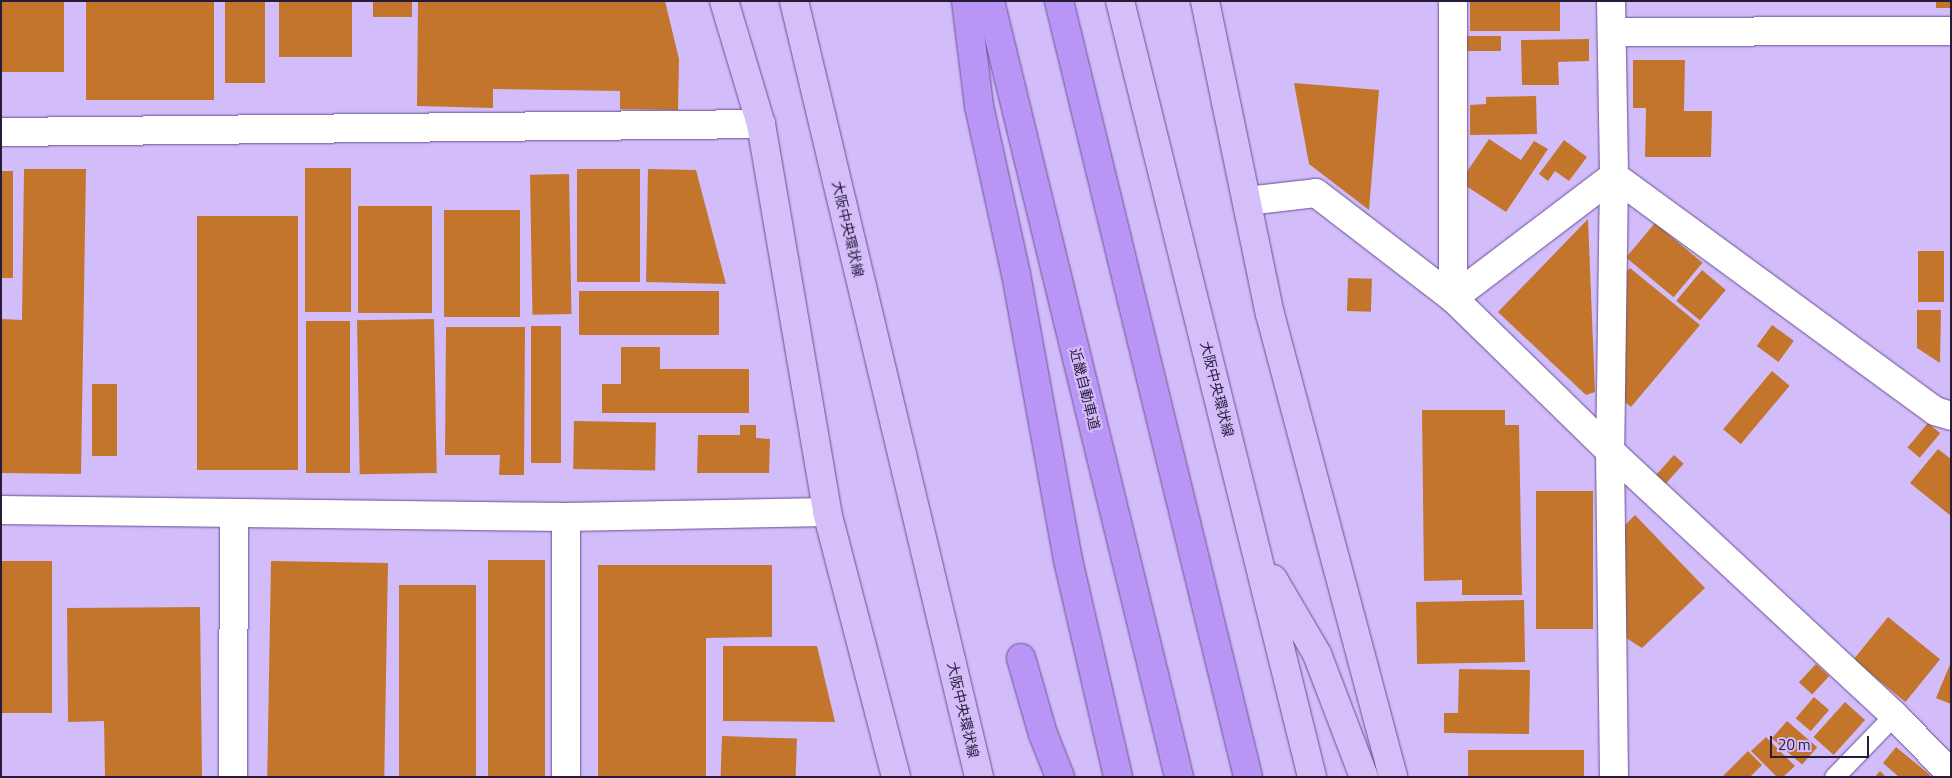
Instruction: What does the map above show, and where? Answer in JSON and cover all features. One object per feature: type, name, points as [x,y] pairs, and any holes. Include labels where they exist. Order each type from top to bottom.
[{"type":"highway","points":[[966,1],[979,106],[1016,274],[1068,560],[1118,777]]},
{"type":"highway","name":"近畿自動車道","points":[[990,1],[1178,777]]},
{"type":"highway","points":[[1059,1],[1248,777]]},
{"type":"highway","points":[[1020,658],[1043,734],[1060,777]]},
{"type":"main road","points":[[724,1],[761,124],[827,512],[896,777]]},
{"type":"main road","name":"大阪中央環状線","points":[[794,1],[979,777]]},
{"type":"main road","name":"大阪中央環状線","points":[[1120,1],[1312,777]]},
{"type":"main road","points":[[1205,1],[1270,314],[1393,777]]},
{"type":"main road","points":[[1258,554],[1317,654],[1364,777]]},
{"type":"street","points":[[1452,298],[1453,1]]},
{"type":"street","points":[[1611,1],[1614,176],[1610,451],[1614,777]]},
{"type":"street","points":[[1612,32],[1951,32]]},
{"type":"street","points":[[1,132],[761,124]]},
{"type":"street","points":[[1452,298],[1614,176]]},
{"type":"street","points":[[1614,176],[1935,411],[1951,416]]},
{"type":"street","points":[[1247,201],[1316,193],[1452,298],[1610,451],[1894,715],[1951,774]]},
{"type":"street","points":[[1,510],[566,517],[827,512]]},
{"type":"street","points":[[233,777],[234,513]]},
{"type":"street","points":[[566,517],[566,777]]},
{"type":"lane","points":[[1834,777],[1894,715]]},
{"type":"building","points":[[1,1],[64,1],[64,72],[1,72]]},
{"type":"building","points":[[86,1],[214,1],[214,100],[86,100]]},
{"type":"building","points":[[225,1],[265,1],[265,83],[225,83]]},
{"type":"building","points":[[279,1],[352,1],[352,57],[279,57]]},
{"type":"building","points":[[373,1],[412,1],[412,17],[373,17]]},
{"type":"building","points":[[418,1],[665,1],[679,59],[678,110],[620,109],[620,91],[493,89],[493,108],[417,106]]},
{"type":"building","points":[[1470,1],[1560,1],[1560,31],[1470,31]]},
{"type":"building","points":[[1936,1],[1951,1],[1951,8],[1936,8]]},
{"type":"building","points":[[1467,36],[1501,36],[1501,51],[1467,51]]},
{"type":"building","points":[[1589,39],[1589,61],[1558,62],[1559,85],[1522,85],[1521,40]]},
{"type":"building","points":[[1633,60],[1685,60],[1684,111],[1712,111],[1711,157],[1645,157],[1646,108],[1633,108]]},
{"type":"building","points":[[1294,83],[1379,90],[1369,210],[1309,164]]},
{"type":"building","points":[[1536,96],[1537,134],[1470,135],[1470,105],[1486,104],[1486,97]]},
{"type":"building","points":[[1489,139],[1521,160],[1534,141],[1548,149],[1506,212],[1460,182]]},
{"type":"building","points":[[1564,140],[1587,157],[1569,181],[1555,171],[1548,181],[1539,174]]},
{"type":"building","points":[[305,168],[351,168],[351,312],[305,312]]},
{"type":"building","points":[[24,169],[86,169],[81,474],[1,473],[1,319],[22,320]]},
{"type":"building","points":[[577,169],[640,169],[640,282],[577,282]]},
{"type":"building","points":[[648,169],[696,170],[726,284],[646,282]]},
{"type":"building","points":[[1,171],[13,171],[13,278],[1,278]]},
{"type":"building","points":[[569,174],[571,314],[532,315],[530,175]]},
{"type":"building","points":[[358,206],[432,206],[432,313],[358,313]]},
{"type":"building","points":[[444,210],[520,210],[520,317],[444,317]]},
{"type":"building","points":[[197,216],[298,216],[298,470],[197,470]]},
{"type":"building","points":[[1588,219],[1595,392],[1586,395],[1498,312]]},
{"type":"building","points":[[1655,223],[1702,263],[1674,297],[1626,257]]},
{"type":"building","points":[[1918,251],[1944,251],[1944,302],[1918,302]]},
{"type":"building","points":[[1630,268],[1700,325],[1631,407],[1621,399],[1619,281]]},
{"type":"building","points":[[1702,270],[1726,290],[1700,321],[1676,301]]},
{"type":"building","points":[[1348,278],[1372,279],[1371,312],[1347,311]]},
{"type":"building","points":[[579,291],[719,291],[719,335],[579,335]]},
{"type":"building","points":[[1917,310],[1941,310],[1940,363],[1917,348]]},
{"type":"building","points":[[434,319],[437,473],[360,474],[357,320]]},
{"type":"building","points":[[306,321],[350,321],[350,473],[306,473]]},
{"type":"building","points":[[1772,325],[1794,341],[1779,362],[1757,346]]},
{"type":"building","points":[[531,326],[561,326],[561,463],[531,463]]},
{"type":"building","points":[[446,327],[525,327],[524,475],[499,475],[500,455],[445,455]]},
{"type":"building","points":[[621,347],[660,347],[660,369],[749,369],[749,413],[602,413],[602,384],[621,384]]},
{"type":"building","points":[[1772,371],[1790,386],[1741,444],[1723,429]]},
{"type":"building","points":[[92,384],[117,384],[117,456],[92,456]]},
{"type":"building","points":[[1422,410],[1505,410],[1505,425],[1519,425],[1522,595],[1462,595],[1462,580],[1424,581]]},
{"type":"building","points":[[574,421],[656,422],[655,470],[573,469]]},
{"type":"building","points":[[1928,423],[1940,433],[1920,458],[1907,448]]},
{"type":"building","points":[[740,425],[756,425],[756,438],[770,439],[769,473],[697,473],[698,435],[740,435]]},
{"type":"building","points":[[1938,449],[1951,459],[1951,516],[1910,483]]},
{"type":"building","points":[[1674,455],[1684,464],[1662,488],[1652,480]]},
{"type":"building","points":[[1536,491],[1593,491],[1593,629],[1536,629]]},
{"type":"building","points":[[1635,515],[1705,588],[1642,648],[1623,636],[1623,527]]},
{"type":"building","points":[[488,560],[545,560],[545,777],[488,777]]},
{"type":"building","points":[[1,561],[52,561],[52,713],[1,713]]},
{"type":"building","points":[[271,561],[388,563],[384,777],[267,777]]},
{"type":"building","points":[[598,565],[772,565],[772,637],[706,638],[706,777],[598,777]]},
{"type":"building","points":[[399,585],[476,585],[476,777],[399,777]]},
{"type":"building","points":[[1524,600],[1525,662],[1417,664],[1416,602]]},
{"type":"building","points":[[200,607],[202,777],[105,777],[104,721],[68,722],[67,608]]},
{"type":"building","points":[[1888,617],[1940,659],[1905,702],[1853,660]]},
{"type":"building","points":[[723,646],[817,646],[835,722],[723,721]]},
{"type":"building","points":[[1951,662],[1951,704],[1936,698]]},
{"type":"building","points":[[1816,664],[1829,676],[1812,695],[1799,682]]},
{"type":"building","points":[[1459,669],[1530,670],[1529,734],[1444,733],[1444,713],[1458,713]]},
{"type":"building","points":[[1814,697],[1829,710],[1811,731],[1796,718]]},
{"type":"building","points":[[1845,702],[1865,720],[1834,755],[1814,737]]},
{"type":"building","points":[[1787,721],[1817,747],[1802,765],[1772,738]]},
{"type":"building","points":[[722,736],[797,739],[796,777],[721,777]]},
{"type":"building","points":[[1766,737],[1795,766],[1783,777],[1777,777],[1751,751]]},
{"type":"building","points":[[1896,747],[1930,775],[1929,777],[1899,777],[1883,763]]},
{"type":"building","points":[[1468,750],[1584,750],[1584,777],[1468,777]]},
{"type":"building","points":[[1748,751],[1762,765],[1750,777],[1722,777]]},
{"type":"building","points":[[1880,771],[1886,777],[1875,777]]}]
